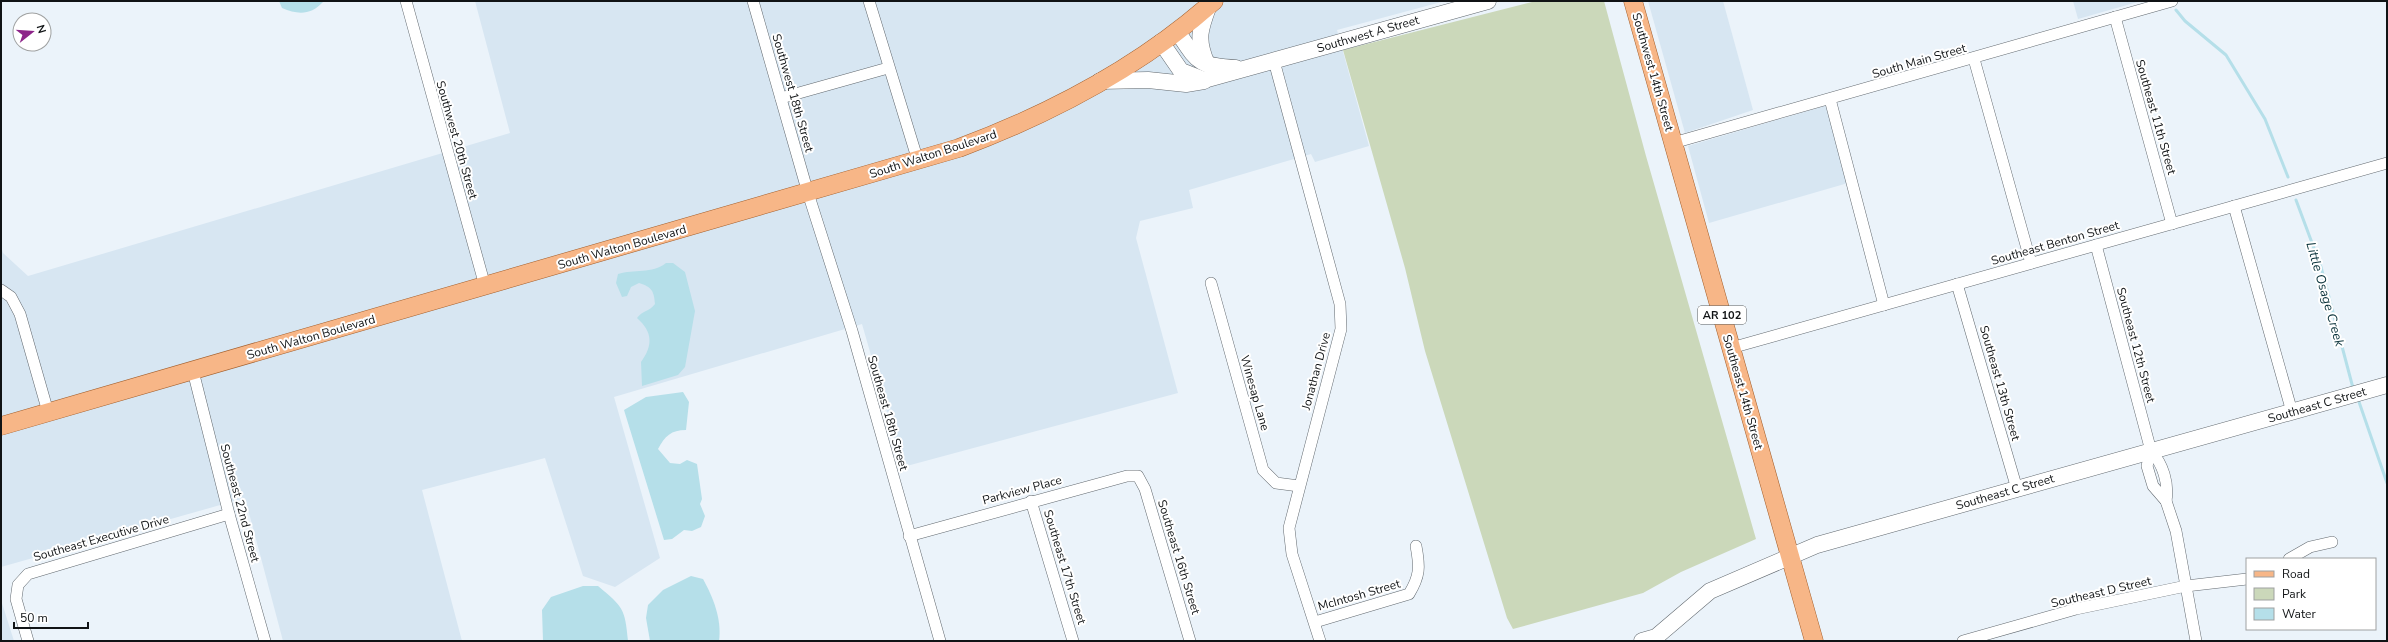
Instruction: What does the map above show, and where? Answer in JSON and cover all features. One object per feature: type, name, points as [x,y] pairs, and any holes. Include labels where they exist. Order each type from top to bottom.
[{"type":"main road","name":"Southwest 14th Street","points":[[1633,1],[1673,143]]},
{"type":"main road","name":"South Walton Boulevard","points":[[1,426],[918,161],[1002,132],[1040,114],[1100,81],[1177,31],[1211,3]]},
{"type":"main road","name":"Southeast 14th Street","points":[[1673,143],[1814,641]]},
{"type":"street","name":"Southwest 20th Street","points":[[406,1],[485,286]]},
{"type":"street","name":"Southwest 18th Street","points":[[753,1],[808,193]]},
{"type":"street","points":[[869,1],[888,68],[895,81],[918,161]]},
{"type":"street","name":"Southwest A Street","points":[[1100,81],[1148,80],[1186,84],[1488,1]]},
{"type":"street","name":"South Main Street","points":[[1673,143],[1830,100],[2172,1]]},
{"type":"street","points":[[1206,64],[1199,47],[1200,29],[1211,3]]},
{"type":"street","name":"Southeast 11th Street","points":[[2115,17],[2172,224]]},
{"type":"street","name":"Southwest A Street","points":[[1177,31],[1196,59],[1216,67],[1248,68]]},
{"type":"street","points":[[1161,42],[1181,71],[1204,80]]},
{"type":"street","points":[[1974,59],[2031,264]]},
{"type":"street","name":"Jonathan Drive","points":[[1274,61],[1340,304],[1341,330],[1289,528],[1292,554],[1320,641]]},
{"type":"street","points":[[781,98],[888,68]]},
{"type":"street","points":[[1830,100],[1884,305]]},
{"type":"street","name":"Southeast Benton Street","points":[[1731,348],[2387,163]]},
{"type":"street","name":"Southeast 18th Street","points":[[808,193],[852,331],[940,641]]},
{"type":"street","points":[[2234,206],[2292,412]]},
{"type":"street","name":"Southeast 12th Street","points":[[2096,245],[2151,451],[2159,460],[2168,490],[2166,500],[2176,531],[2196,641]]},
{"type":"street","name":"Winesap Lane","points":[[1211,283],[1263,470],[1276,483],[1299,486]]},
{"type":"street","name":"Southeast 13th Street","points":[[1957,284],[2017,489]]},
{"type":"street","points":[[1,290],[11,297],[20,314],[48,412]]},
{"type":"street","name":"Southeast 22nd Street","points":[[193,371],[229,514],[265,641]]},
{"type":"street","name":"Southeast C Street","points":[[1642,641],[1656,637],[1710,591],[1817,546],[2387,385]]},
{"type":"street","name":"Parkview Place","points":[[909,536],[1031,501],[1128,476],[1138,476],[1140,481]]},
{"type":"street","name":"Southeast 16th Street","points":[[1140,481],[1145,489],[1190,641]]},
{"type":"street","name":"Southeast 17th Street","points":[[1031,501],[1073,641]]},
{"type":"street","name":"Southeast Executive Drive","points":[[28,641],[16,599],[18,585],[28,574],[229,514]]},
{"type":"street","points":[[2291,558],[2310,547],[2332,542]]},
{"type":"street","name":"McIntosh Street","points":[[1315,622],[1409,594],[1418,580],[1419,563],[1416,546]]},
{"type":"street","name":"Southeast D Street","points":[[1963,641],[2076,609],[2186,586],[2246,579]]},
{"type":"shaded area","points":[[475,1],[1445,1],[1337,30],[1369,146],[1315,162],[1311,154],[1189,190],[1193,208],[1140,221],[1136,238],[1178,393],[903,467],[862,324],[614,397],[660,558],[615,587],[583,576],[545,458],[422,490],[462,641],[283,641],[245,498],[1,567],[1,246],[3,253],[28,276],[510,133]]},
{"type":"shaded area","points":[[1648,1],[1723,1],[1753,110],[1685,133]]},
{"type":"shaded area","points":[[2073,1],[2141,1],[2078,19]]},
{"type":"shaded area","points":[[1828,105],[1848,183],[1709,223],[1688,146]]},
{"type":"shaded area","points":[[1,600],[14,641],[1,641]]},
{"type":"green space","points":[[1536,1],[1604,1],[1646,156],[1756,539],[1681,572],[1643,593],[1513,629],[1507,618],[1425,351],[1405,268],[1343,50]]},
{"type":"water","points":[[279,1],[323,2],[314,9],[299,13],[282,8]]},
{"type":"water","points":[[666,263],[673,263],[685,272],[695,311],[685,367],[678,375],[642,386],[641,362],[648,350],[650,339],[646,329],[637,318],[655,304],[654,296],[650,288],[639,283],[631,287],[627,296],[622,297],[616,283],[618,274],[655,269]]},
{"type":"water","points":[[683,392],[689,402],[686,430],[676,431],[666,437],[658,449],[670,463],[680,464],[687,460],[697,464],[702,499],[700,504],[705,516],[701,527],[692,531],[684,530],[672,539],[664,540],[624,410],[646,397]]},
{"type":"water","points":[[691,576],[703,579],[710,593],[718,616],[720,633],[719,641],[650,641],[646,618],[648,605],[663,590]]},
{"type":"water","points":[[583,586],[598,586],[618,604],[626,621],[628,641],[543,641],[542,610],[551,597]]},
{"type":"waterway","name":"Little Osage Creek","points":[[2176,10],[2185,21],[2226,55],[2265,119],[2288,177]]},
{"type":"waterway","name":"Little Osage Creek","points":[[2296,200],[2321,267],[2353,388]]},
{"type":"waterway","name":"Little Osage Creek","points":[[2358,399],[2387,483]]}]
